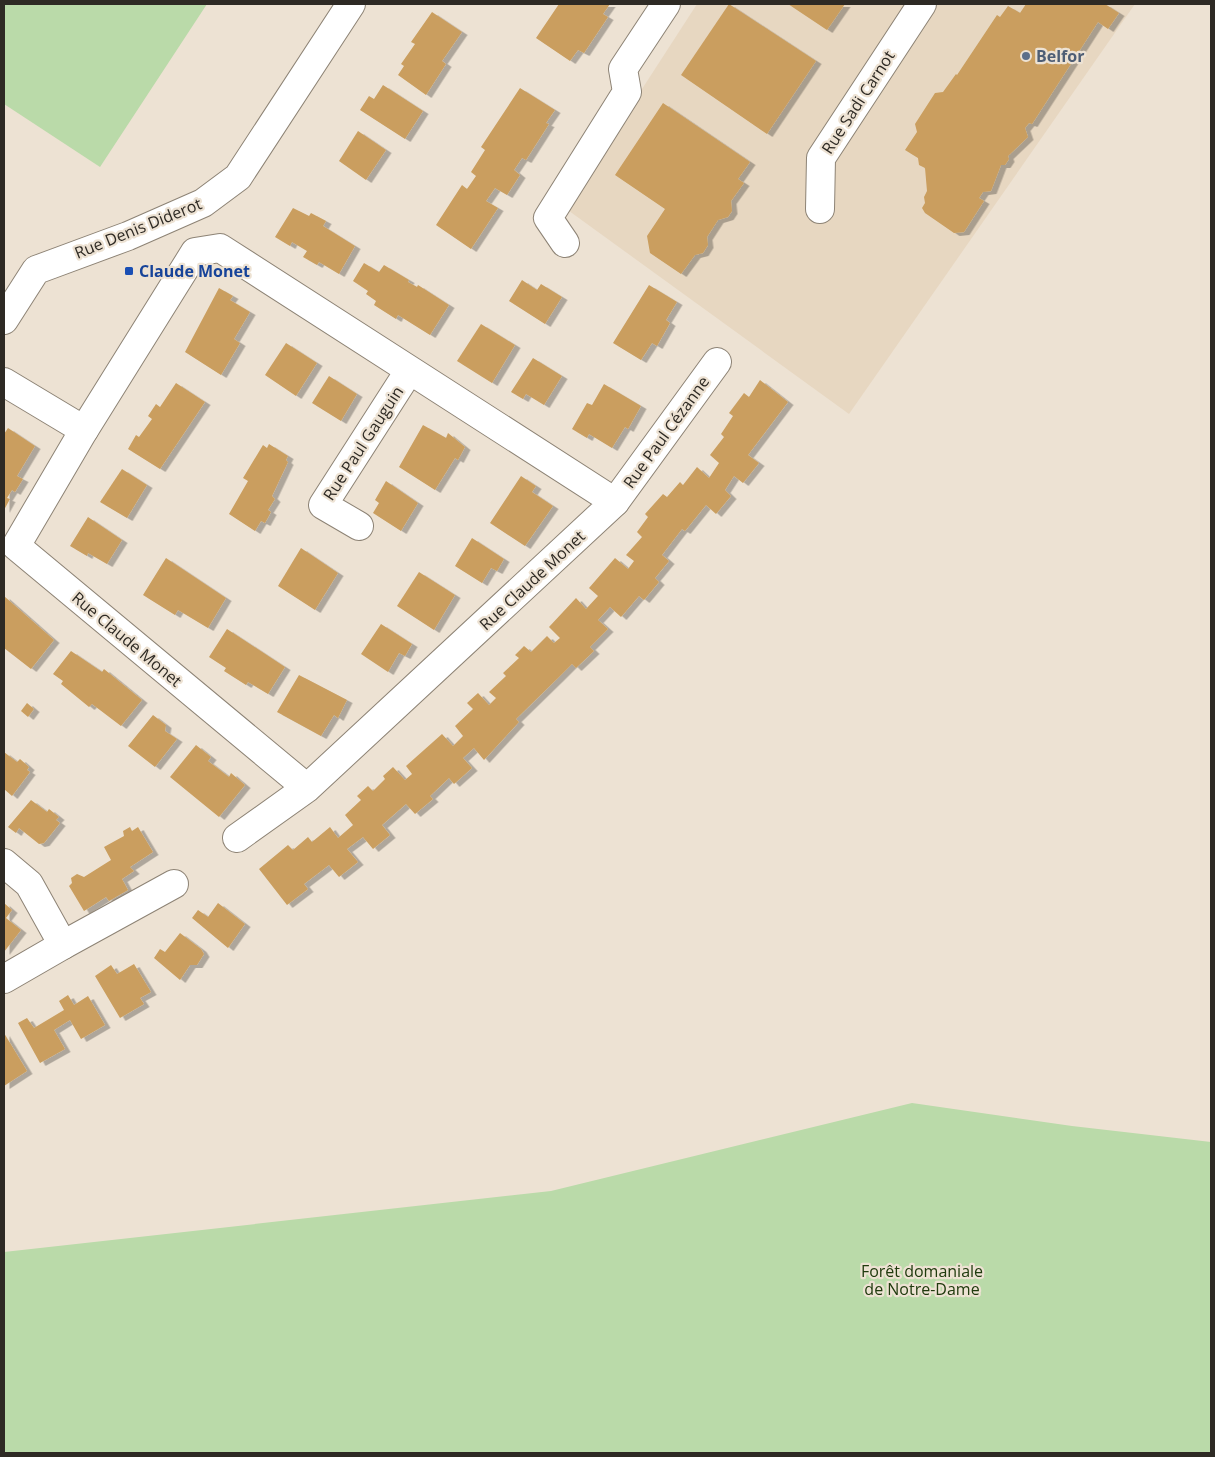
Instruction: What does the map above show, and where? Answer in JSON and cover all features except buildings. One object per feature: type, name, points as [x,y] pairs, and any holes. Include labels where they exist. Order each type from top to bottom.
[{"type":"street","name":"Rue Denis Diderot","points":[[4,320],[36,270],[128,236],[204,203],[238,176],[351,4]]},
{"type":"street","points":[[565,243],[548,218],[627,92],[623,69],[666,4]]},
{"type":"street","name":"Rue Sadi Carnot","points":[[820,209],[821,158],[922,4]]},
{"type":"street","name":"Rue Claude Monet","points":[[220,248],[409,371],[615,502],[307,788],[16,546],[84,430],[195,252],[220,248]]},
{"type":"street","name":"Rue Paul Cézanne","points":[[615,502],[717,362]]},
{"type":"street","name":"Rue Paul Gauguin","points":[[359,526],[323,505],[409,371]]},
{"type":"street","points":[[4,382],[84,430]]},
{"type":"street","points":[[237,838],[307,788]]},
{"type":"street","points":[[4,863],[29,884],[63,945]]},
{"type":"street","points":[[4,979],[174,884]]},
{"type":"shaded area","points":[[697,4],[1135,4],[849,414],[565,208]]},
{"type":"green space","points":[[4,4],[207,4],[100,167],[4,104]]},
{"type":"green space","name":"Forêt domaniale de Notre-Dame","points":[[912,1103],[1072,1126],[1211,1142],[1211,1453],[4,1453],[4,1252],[551,1191]]},
{"type":"place","name":"Belfor","points":[[1026,56]]},
{"type":"place","name":"Claude Monet","points":[[129,271]]}]
